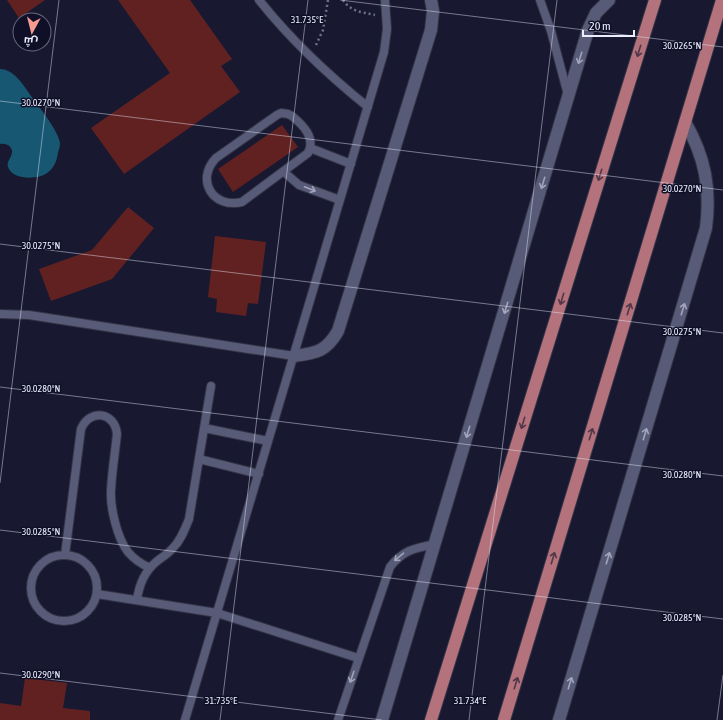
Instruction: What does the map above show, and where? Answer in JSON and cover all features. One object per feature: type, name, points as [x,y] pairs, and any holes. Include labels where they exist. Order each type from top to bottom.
[{"type":"main road","points":[[431,720],[655,0]]},
{"type":"main road","points":[[504,720],[722,0]]},
{"type":"street","points":[[294,356],[315,353],[324,349],[332,342],[338,331],[431,30],[433,11],[431,0]]},
{"type":"street","points":[[382,720],[591,22],[599,9],[609,0]]},
{"type":"street","points":[[559,720],[706,228],[708,196],[704,165],[696,143],[685,122]]},
{"type":"lane","points":[[259,0],[288,35],[309,56],[368,107]]},
{"type":"lane","points":[[186,720],[384,52],[387,35],[385,0]]},
{"type":"lane","points":[[540,0],[553,38],[568,97]]},
{"type":"lane","points":[[281,113],[288,114],[295,118],[310,138],[310,148],[304,156],[284,172],[249,198],[235,204],[228,204],[215,197],[207,184],[208,170],[211,163],[216,158],[281,113]]},
{"type":"lane","points":[[310,148],[351,164]]},
{"type":"lane","points":[[284,172],[299,184],[340,200]]},
{"type":"lane","points":[[0,314],[29,316],[294,356]]},
{"type":"lane","points":[[137,600],[141,583],[150,568],[173,548],[186,529],[192,507],[211,386]]},
{"type":"lane","points":[[65,555],[82,430],[88,419],[101,415],[108,417],[113,422],[117,428],[118,434],[111,491],[114,514],[119,534],[122,542],[130,554],[141,564],[150,568]]},
{"type":"lane","points":[[204,428],[268,441]]},
{"type":"lane","points":[[199,459],[259,474]]},
{"type":"lane","points":[[338,720],[390,567],[398,557],[409,550],[435,544]]},
{"type":"lane","points":[[65,555],[78,558],[90,567],[95,575],[97,594],[89,610],[73,620],[64,621],[54,619],[38,609],[31,592],[31,582],[34,574],[47,560],[56,556],[65,555]]},
{"type":"lane","points":[[97,594],[217,613],[358,658]]},
{"type":"path","points":[[309,56],[319,40],[323,30],[328,0]]},
{"type":"path","points":[[343,0],[346,5],[356,11],[387,18]]},
{"type":"water","points":[[0,69],[10,72],[22,83],[48,119],[59,138],[60,145],[56,161],[52,169],[38,177],[26,178],[20,176],[10,171],[8,167],[12,150],[8,145],[0,144]]},
{"type":"building","points":[[7,0],[45,0],[28,12],[15,12]]},
{"type":"building","points":[[118,0],[190,0],[232,59],[221,66],[240,92],[124,174],[91,128],[170,73]]},
{"type":"building","points":[[282,125],[298,147],[233,192],[218,169]]},
{"type":"building","points":[[128,207],[154,228],[112,279],[51,301],[39,269],[92,250]]},
{"type":"building","points":[[215,236],[266,242],[258,304],[248,303],[246,316],[216,312],[217,299],[208,297]]},
{"type":"building","points":[[25,678],[67,683],[63,708],[90,711],[90,720],[0,720],[0,703],[21,706]]}]
